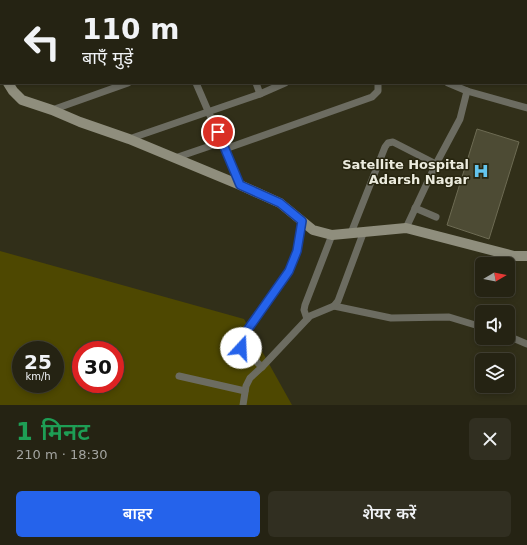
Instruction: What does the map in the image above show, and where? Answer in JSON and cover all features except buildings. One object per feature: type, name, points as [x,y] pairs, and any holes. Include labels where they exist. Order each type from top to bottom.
[{"type":"street","points":[[9,84],[22,100],[129,139],[280,203],[313,230],[332,235],[406,228],[514,256],[527,256]]},
{"type":"street","points":[[52,110],[125,84]]},
{"type":"street","points":[[196,84],[240,185]]},
{"type":"street","points":[[256,84],[260,94]]},
{"type":"street","points":[[129,139],[260,94],[283,84]]},
{"type":"street","points":[[225,149],[372,97],[378,91],[378,84]]},
{"type":"street","points":[[450,84],[467,91],[527,108]]},
{"type":"street","points":[[406,228],[436,164],[460,119],[467,91]]},
{"type":"street","points":[[175,158],[222,142]]},
{"type":"street","points":[[350,233],[385,146],[388,143],[393,142],[436,164]]},
{"type":"street","points":[[415,208],[436,217]]},
{"type":"street","points":[[262,367],[241,348],[241,339],[289,271],[297,251],[302,221]]},
{"type":"street","points":[[242,405],[250,378],[310,316],[334,306],[338,301],[364,231]]},
{"type":"street","points":[[307,319],[304,310],[305,304],[332,235]]},
{"type":"street","points":[[334,306],[391,318],[449,317],[475,325]]},
{"type":"street","points":[[515,339],[527,344]]},
{"type":"street","points":[[179,376],[245,391]]},
{"type":"shaded area","points":[[0,251],[244,319],[292,405],[0,405]]},
{"type":"place","name":"Satellite Hospital Adarsh Nagar","points":[[481,171]]},
{"type":"route","points":[[218,132],[240,185],[280,203],[302,221],[297,251],[289,271],[241,339],[241,348]]}]
